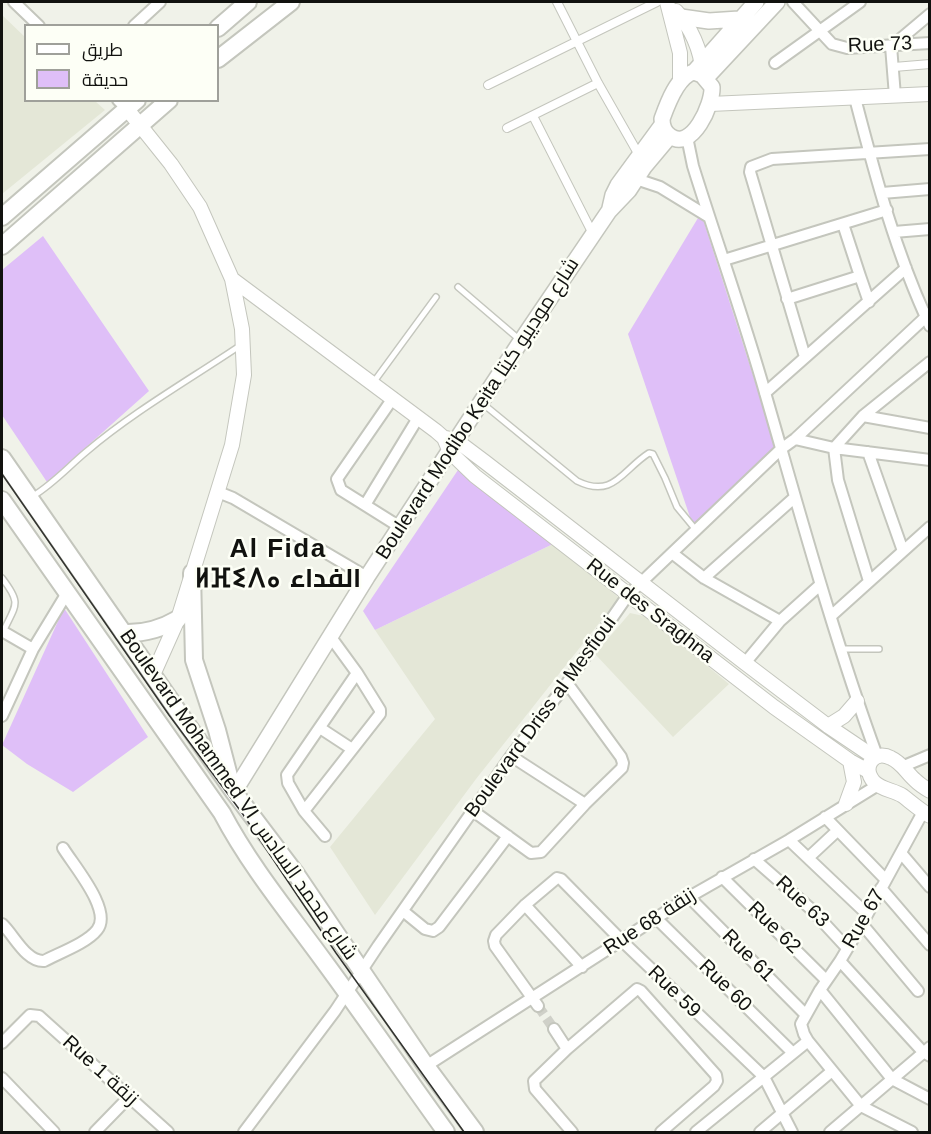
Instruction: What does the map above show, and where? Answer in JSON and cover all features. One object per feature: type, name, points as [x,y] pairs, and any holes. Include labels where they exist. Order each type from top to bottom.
[{"type":"main road","points":[[219,58],[291,2]]},
{"type":"main road","points":[[701,72],[739,19],[756,2]]},
{"type":"main road","points":[[701,72],[712,87],[711,104],[687,137],[677,139],[666,131],[665,110],[680,82],[689,73],[701,72],[777,2]]},
{"type":"main road","points":[[219,27],[243,3]]},
{"type":"main road","points":[[681,17],[709,21],[739,19]]},
{"type":"main road","points":[[2,246],[167,102]]},
{"type":"main road","points":[[2,217],[127,103]]},
{"type":"main road","name":"Boulevard Modibo Keita شارع موديبو كيتا","points":[[609,210],[613,195],[639,155],[666,131]]},
{"type":"main road","name":"Boulevard Modibo Keita شارع موديبو كيتا","points":[[233,789],[400,527],[450,444],[482,403],[609,210],[620,201],[636,179],[666,131]]},
{"type":"main road","name":"Boulevard Mohammed VI شارع محمد السادس","points":[[2,458],[233,789],[296,874],[426,1066],[475,1132]]},
{"type":"main road","name":"Boulevard Mohammed VI شارع محمد السادس","points":[[2,500],[222,813],[237,842],[260,876],[446,1132]]},
{"type":"main road","points":[[192,573],[194,660],[233,789]]},
{"type":"main road","points":[[123,633],[146,632],[178,619]]},
{"type":"street","points":[[14,2],[37,24]]},
{"type":"street","points":[[136,24],[160,2]]},
{"type":"street","points":[[557,2],[598,83],[639,155]]},
{"type":"street","points":[[488,85],[664,2]]},
{"type":"street","points":[[664,2],[681,17],[700,52],[701,72]]},
{"type":"street","points":[[664,2],[680,52],[680,82]]},
{"type":"street","points":[[793,2],[820,30]]},
{"type":"street","points":[[775,63],[860,2]]},
{"type":"street","points":[[895,96],[891,46],[930,14]]},
{"type":"street","name":"Rue 73","points":[[820,30],[832,44],[847,48],[930,43]]},
{"type":"street","points":[[894,67],[930,64]]},
{"type":"street","points":[[507,128],[598,83]]},
{"type":"street","points":[[711,104],[930,94]]},
{"type":"street","points":[[855,98],[894,232],[906,268],[928,319]]},
{"type":"street","points":[[127,103],[201,207],[232,279],[242,329],[244,375],[232,445],[178,619],[153,675]]},
{"type":"street","points":[[533,116],[593,234]]},
{"type":"street","points":[[687,137],[693,166],[765,393],[820,585],[842,649],[878,785],[901,795],[926,814]]},
{"type":"street","points":[[805,357],[750,172],[752,167],[762,161],[772,159],[930,149]]},
{"type":"street","points":[[636,179],[660,187],[709,217]]},
{"type":"street","points":[[882,193],[930,189]]},
{"type":"street","points":[[724,260],[887,210]]},
{"type":"street","points":[[843,224],[869,302]]},
{"type":"street","points":[[894,232],[930,229]]},
{"type":"street","points":[[765,393],[906,268]]},
{"type":"street","points":[[787,298],[860,276]]},
{"type":"street","name":"Rue des Sraghna","points":[[232,279],[373,383],[450,444],[642,582],[873,761]]},
{"type":"street","name":"Boulevard Driss al Mesfioui","points":[[244,1132],[346,993],[511,756],[567,683],[628,595],[781,449],[928,319]]},
{"type":"street","points":[[869,581],[837,480],[834,448],[863,416],[930,362]]},
{"type":"street","points":[[393,399],[337,479],[341,489],[400,527]]},
{"type":"street","points":[[863,416],[930,428]]},
{"type":"street","points":[[365,505],[418,418]]},
{"type":"street","points":[[795,439],[834,448],[930,460]]},
{"type":"street","name":"Rue des Sraghna","points":[[450,444],[475,476],[774,707],[850,761],[873,761]]},
{"type":"street","points":[[868,452],[903,551]]},
{"type":"street","points":[[218,492],[233,498],[367,577]]},
{"type":"street","points":[[704,578],[794,498]]},
{"type":"street","points":[[831,616],[930,527]]},
{"type":"street","points":[[672,553],[704,578],[780,621]]},
{"type":"street","points":[[745,663],[780,621],[820,585]]},
{"type":"street","points":[[2,716],[4,702],[67,593]]},
{"type":"street","points":[[2,632],[33,649]]},
{"type":"street","points":[[304,811],[381,712],[357,673],[330,636]]},
{"type":"street","points":[[325,836],[304,811],[286,780],[357,673]]},
{"type":"street","points":[[473,811],[531,853],[536,854],[541,852],[622,768],[621,758],[567,683]]},
{"type":"street","points":[[828,726],[844,716],[857,701]]},
{"type":"street","points":[[320,728],[352,749]]},
{"type":"street","points":[[873,761],[881,754],[889,756],[904,766],[913,778],[930,791]]},
{"type":"street","points":[[511,756],[585,804]]},
{"type":"street","points":[[904,766],[930,756]]},
{"type":"street","points":[[846,804],[854,782],[850,761]]},
{"type":"street","points":[[901,795],[910,789],[913,778]]},
{"type":"street","name":"Rue 68 زنقة","points":[[426,1066],[535,1002],[621,940],[689,897],[789,840],[878,785]]},
{"type":"street","name":"Rue 67","points":[[804,1020],[926,814]]},
{"type":"street","points":[[825,817],[883,884],[930,945]]},
{"type":"street","points":[[808,858],[837,831]]},
{"type":"street","points":[[403,911],[425,929],[433,931],[439,927],[508,836]]},
{"type":"street","points":[[789,840],[864,919],[918,991]]},
{"type":"street","points":[[2,924],[34,960],[38,961],[44,961],[75,945],[98,930],[102,919],[97,902],[63,848]]},
{"type":"street","points":[[902,853],[930,887]]},
{"type":"street","name":"Rue 63","points":[[754,859],[828,926],[847,948]]},
{"type":"street","name":"Rue 62","points":[[722,877],[826,980]]},
{"type":"street","name":"Rue 59","points":[[525,905],[553,879],[561,879],[764,1077]]},
{"type":"street","name":"Rue 61","points":[[689,897],[804,1020]]},
{"type":"street","points":[[535,1002],[495,946],[494,941],[496,935],[525,905],[582,967]]},
{"type":"street","name":"Rue 60","points":[[656,918],[794,1053]]},
{"type":"street","points":[[830,1132],[927,1052],[840,961]]},
{"type":"street","points":[[572,1132],[533,1085],[534,1081],[567,1049],[637,989],[716,1075],[717,1081],[714,1086],[662,1132]]},
{"type":"street","points":[[820,990],[892,1079],[930,1099]]},
{"type":"street","name":"Rue 1 زنقة","points":[[2,1043],[29,1016],[39,1016],[168,1132]]},
{"type":"street","points":[[804,1020],[804,1034],[808,1041],[861,1106],[912,1132]]},
{"type":"street","points":[[554,1029],[567,1049]]},
{"type":"street","points":[[696,1132],[808,1041]]},
{"type":"street","points":[[760,1132],[832,1071]]},
{"type":"street","points":[[764,1077],[792,1132]]},
{"type":"street","points":[[2,1078],[54,1132]]},
{"type":"street","points":[[95,1132],[129,1097]]},
{"type":"lane","points":[[458,287],[521,341]]},
{"type":"lane","points":[[373,383],[436,297]]},
{"type":"lane","points":[[30,498],[49,487],[86,452],[135,416],[242,344]]},
{"type":"lane","points":[[482,403],[577,481],[589,487],[605,487],[613,484],[639,460],[649,453],[652,454],[665,477],[677,507],[696,530]]},
{"type":"lane","points":[[2,578],[14,594],[16,603],[2,632]]},
{"type":"lane","points":[[842,649],[879,649]]},
{"type":"shaded area","points":[[2,15],[24,36],[24,102],[96,102],[105,110],[2,194]]},
{"type":"shaded area","points":[[555,543],[619,598],[476,779],[375,915],[330,847],[435,719],[375,630]]},
{"type":"shaded area","points":[[630,613],[648,617],[729,684],[673,737],[595,654]]},
{"type":"green space","points":[[701,213],[776,447],[693,526],[628,334]]},
{"type":"green space","points":[[43,236],[149,391],[47,482],[2,415],[2,270]]},
{"type":"green space","points":[[460,467],[555,543],[375,630],[363,611]]},
{"type":"green space","points":[[64,608],[148,737],[73,792],[27,764],[2,745]]},
{"type":"tunnel","points":[[538,1006],[554,1029]]},
{"type":"tram line","points":[[2,474],[169,715],[242,813],[336,953],[464,1132]]},
{"type":"district","name":"Al Fida ⵍⴼⵉⴷⴰ الفداء","points":[[278,565]]}]
